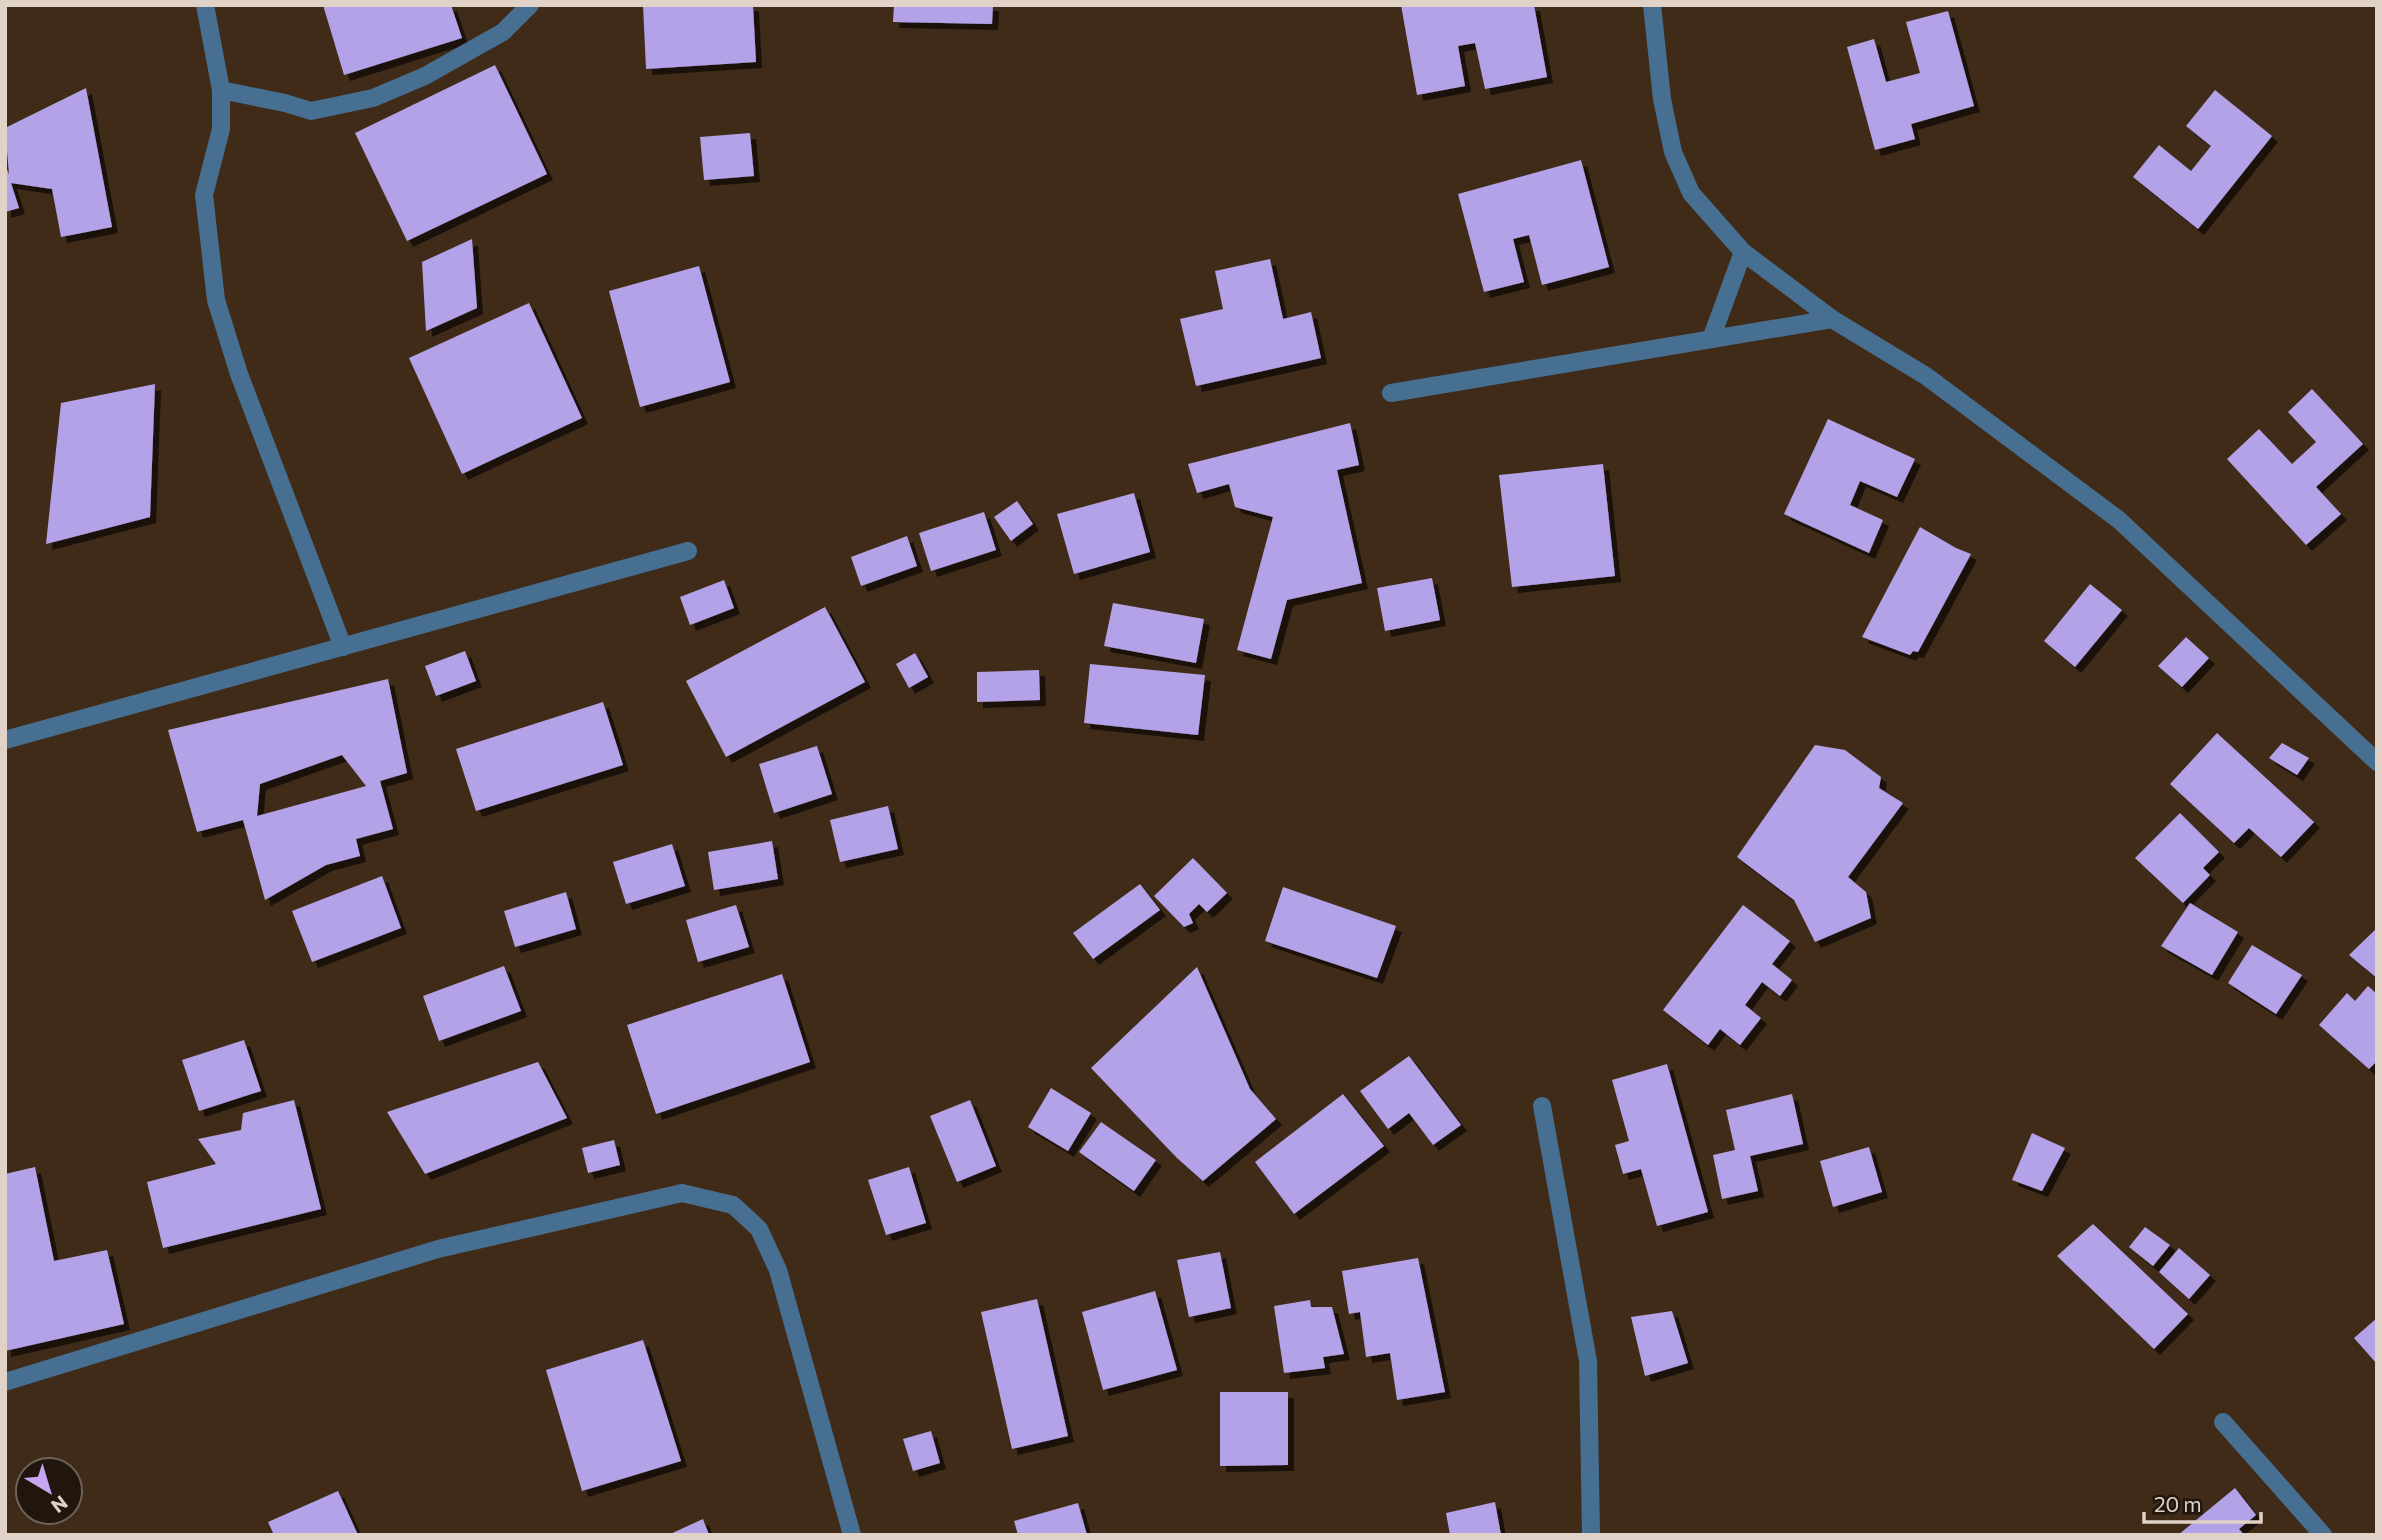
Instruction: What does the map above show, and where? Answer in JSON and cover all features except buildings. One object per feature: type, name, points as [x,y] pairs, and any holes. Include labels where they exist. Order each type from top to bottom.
[{"type":"street","points":[[205,5],[221,90],[221,129],[204,195],[216,300],[239,374],[343,647]]},
{"type":"street","points":[[221,90],[311,111],[373,98],[425,76],[503,32],[530,5]]},
{"type":"street","points":[[1651,5],[1662,99],[1673,152],[1691,193],[1743,252],[1832,319],[1926,376],[2119,520],[2377,762]]},
{"type":"street","points":[[1711,339],[1743,252]]},
{"type":"street","points":[[1391,393],[1832,319]]},
{"type":"street","points":[[5,740],[688,551]]},
{"type":"street","points":[[1542,1106],[1588,1361],[1591,1535]]},
{"type":"street","points":[[5,1381],[438,1250],[682,1194],[733,1205],[759,1229],[778,1270],[852,1535]]},
{"type":"street","points":[[2224,1422],[2323,1535]]}]
